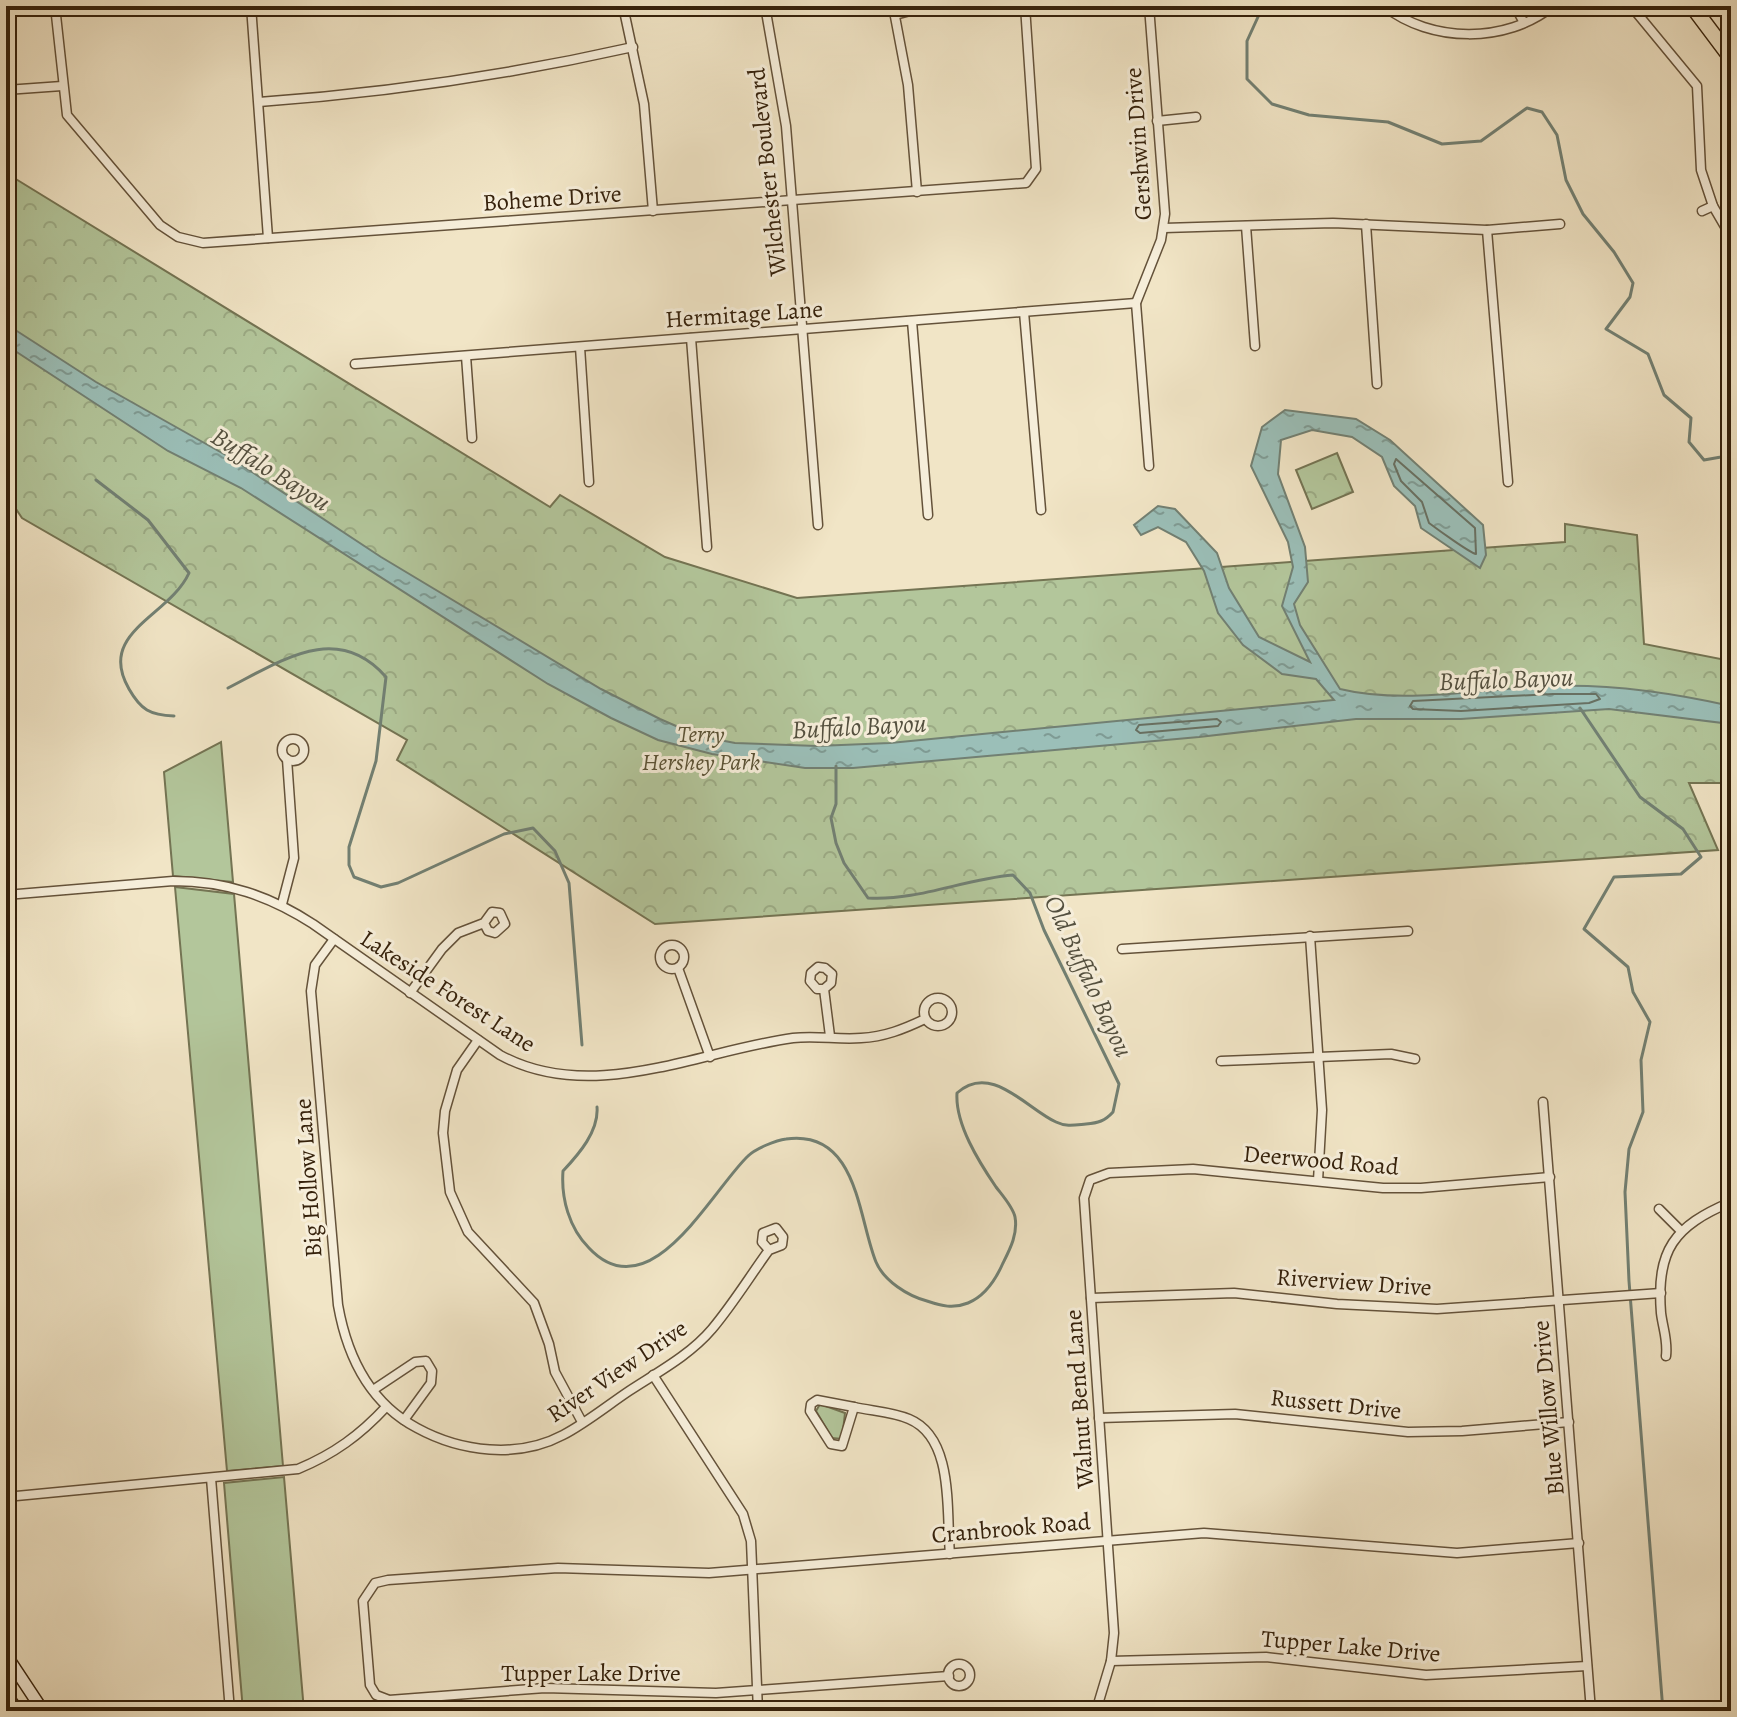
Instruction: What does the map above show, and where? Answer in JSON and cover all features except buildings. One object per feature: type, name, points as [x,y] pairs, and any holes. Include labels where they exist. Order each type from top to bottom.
[{"type":"highway","points":[[1692,6],[1731,58]]},
{"type":"highway","points":[[1725,6],[1731,14]]},
{"type":"main road","points":[[6,1655],[43,1711]]},
{"type":"main road","points":[[6,1695],[18,1711]]},
{"type":"street","name":"Boheme Drive","points":[[55,6],[63,104],[74,126],[132,189],[160,225],[189,242],[1026,183],[1036,169],[1025,6]]},
{"type":"street","points":[[251,6],[268,238]]},
{"type":"street","points":[[623,6],[649,144],[653,211]]},
{"type":"street","name":"Wilchester Boulevard","points":[[765,6],[786,126],[818,525]]},
{"type":"street","points":[[917,192],[908,85],[894,10],[929,6]]},
{"type":"street","name":"Gershwin Drive","points":[[1149,6],[1164,228],[1136,303],[1149,466]]},
{"type":"street","points":[[1384,6],[1423,27],[1456,34],[1507,30],[1553,6]]},
{"type":"street","points":[[1515,6],[1524,23]]},
{"type":"street","points":[[1631,6],[1697,86],[1699,156],[1713,206],[1731,237]]},
{"type":"street","points":[[259,102],[388,91],[482,78],[633,47]]},
{"type":"street","points":[[6,90],[62,86]]},
{"type":"street","points":[[1157,121],[1196,117]]},
{"type":"street","points":[[1702,211],[1713,206]]},
{"type":"street","points":[[1164,228],[1366,224],[1487,230],[1560,224]]},
{"type":"street","points":[[1366,224],[1377,384]]},
{"type":"street","points":[[1246,226],[1255,346]]},
{"type":"street","points":[[1487,230],[1508,482]]},
{"type":"street","name":"Hermitage Lane","points":[[355,364],[1136,303]]},
{"type":"street","points":[[1024,312],[1041,510]]},
{"type":"street","points":[[912,321],[928,515]]},
{"type":"street","points":[[691,338],[707,547]]},
{"type":"street","points":[[580,347],[589,482]]},
{"type":"street","points":[[466,356],[472,438]]},
{"type":"street","points":[[282,904],[294,858],[287,759]]},
{"type":"street","name":"Lakeside Forest Lane","points":[[6,895],[197,881],[232,887],[282,904],[478,1040],[525,1068],[557,1076],[670,1066],[776,1040],[879,1036],[925,1019]]},
{"type":"street","points":[[410,993],[458,933],[484,923]]},
{"type":"street","points":[[1122,949],[1408,931]]},
{"type":"street","points":[[1310,936],[1322,1134],[1318,1181]]},
{"type":"street","name":"Big Hollow Lane","points":[[334,939],[315,965],[311,991],[338,1305],[344,1339],[386,1407]]},
{"type":"street","points":[[678,968],[710,1057]]},
{"type":"street","points":[[824,989],[830,1036]]},
{"type":"street","points":[[478,1040],[457,1070],[448,1093],[443,1133],[450,1192],[468,1232],[534,1303],[549,1344],[555,1372],[582,1422]]},
{"type":"street","points":[[1221,1061],[1391,1054],[1415,1059]]},
{"type":"street","name":"Blue Willow Drive","points":[[1543,1102],[1591,1711]]},
{"type":"street","name":"Deerwood Road","points":[[1090,1180],[1109,1173],[1193,1169],[1421,1188],[1550,1177]]},
{"type":"street","name":"Walnut Bend Lane","points":[[1090,1180],[1084,1198],[1110,1540],[1114,1633],[1111,1661],[1096,1711]]},
{"type":"street","points":[[1666,1356],[1667,1336],[1661,1312],[1663,1262],[1681,1231],[1700,1216],[1731,1202]]},
{"type":"street","points":[[1659,1209],[1681,1231]]},
{"type":"street","name":"River View Drive","points":[[386,1407],[432,1436],[490,1450],[541,1444],[564,1435],[653,1375],[710,1331],[769,1250]]},
{"type":"street","name":"Riverview Drive","points":[[1091,1298],[1234,1293],[1350,1306],[1437,1309],[1661,1293]]},
{"type":"street","points":[[373,1390],[415,1362],[426,1361],[432,1371],[431,1383],[404,1420]]},
{"type":"street","points":[[653,1375],[743,1514],[754,1568],[754,1691],[758,1711]]},
{"type":"street","points":[[854,1407],[847,1441],[836,1447],[810,1411],[811,1404],[824,1400],[908,1418],[932,1436],[942,1463],[950,1554]]},
{"type":"street","points":[[6,1497],[298,1469],[351,1441],[386,1407]]},
{"type":"street","name":"Russett Drive","points":[[1099,1418],[1235,1414],[1408,1432],[1569,1422]]},
{"type":"street","points":[[211,1478],[230,1711]]},
{"type":"street","name":"Cranbrook Road","points":[[447,1576],[558,1568],[709,1573],[1216,1533],[1457,1553],[1579,1543]]},
{"type":"street","name":"Tupper Lake Drive","points":[[447,1576],[388,1580],[375,1583],[367,1591],[363,1601],[366,1659],[370,1685],[376,1695],[389,1700],[545,1688],[674,1694],[949,1676]]},
{"type":"street","name":"Tupper Lake Drive","points":[[1111,1661],[1266,1657],[1426,1675],[1587,1666]]},
{"type":"green space","name":"Terry Hershey Park","points":[[6,173],[550,507],[560,495],[665,557],[797,598],[1565,542],[1565,524],[1637,535],[1644,644],[1731,661],[1731,783],[1689,783],[1718,850],[655,924],[397,760],[407,740],[22,518],[6,494]]},
{"type":"green space","points":[[1337,453],[1353,492],[1312,509],[1296,470]]},
{"type":"green space","points":[[221,742],[233,882],[173,876],[164,772]]},
{"type":"green space","points":[[175,887],[234,894],[283,1466],[227,1471]]},
{"type":"green space","points":[[820,1404],[845,1413],[842,1439],[832,1438],[816,1411]]},
{"type":"green space","points":[[284,1477],[304,1711],[243,1711],[224,1483]]},
{"type":"water","points":[[6,324],[96,382],[231,458],[381,557],[601,689],[699,736],[735,743],[817,746],[890,743],[1334,700],[1316,679],[1282,674],[1243,645],[1218,613],[1204,571],[1186,542],[1158,527],[1141,535],[1134,525],[1158,506],[1175,509],[1217,553],[1229,588],[1259,637],[1310,662],[1282,606],[1293,567],[1288,542],[1251,466],[1262,427],[1285,410],[1356,419],[1390,440],[1483,525],[1486,555],[1480,568],[1421,528],[1415,506],[1394,486],[1382,457],[1352,437],[1312,430],[1281,440],[1278,474],[1305,547],[1308,582],[1294,604],[1300,625],[1340,689],[1365,694],[1419,696],[1528,687],[1621,688],[1731,706],[1731,724],[1609,709],[1461,719],[1356,719],[1199,737],[853,768],[805,768],[712,754],[658,740],[548,684],[241,488],[168,451],[6,345]]},
{"type":"waterway","points":[[1263,6],[1247,41],[1247,79],[1272,104],[1309,115],[1388,122],[1442,144],[1481,141],[1527,108],[1542,112],[1557,135],[1566,180],[1583,214],[1614,252],[1633,283],[1630,297],[1606,329],[1648,354],[1664,395],[1691,418],[1689,442],[1704,460],[1721,457],[1731,446]]},
{"type":"waterway","name":"Old Buffalo Bayou","points":[[96,480],[148,520],[189,573],[167,602],[128,639],[122,653],[121,669],[138,702],[152,713],[174,716]]},
{"type":"waterway","name":"Old Buffalo Bayou","points":[[228,688],[288,658],[308,651],[328,649],[348,651],[367,660],[386,677],[376,761],[349,847],[349,865],[354,877],[381,887],[398,883],[504,834],[533,828],[555,851],[569,883],[582,1045]]},
{"type":"waterway","points":[[1580,708],[1640,797],[1683,829],[1701,857],[1681,874],[1614,877],[1584,929],[1628,967],[1633,992],[1650,1022],[1641,1060],[1643,1112],[1629,1149],[1625,1192],[1629,1281],[1663,1711]]},
{"type":"waterway","name":"Old Buffalo Bayou","points":[[597,1107],[591,1133],[563,1171],[563,1192],[568,1212],[582,1240],[612,1264],[635,1266],[657,1256],[678,1239],[733,1172],[755,1151],[786,1139],[810,1140],[828,1148],[841,1162],[859,1201],[876,1262],[885,1275],[897,1287],[912,1295],[952,1306],[974,1300],[989,1286],[1011,1247],[1016,1223],[1012,1209],[969,1142],[957,1105],[957,1093],[970,1085],[996,1085],[1045,1116],[1067,1125],[1098,1122],[1113,1112],[1119,1084],[1044,930],[1030,893],[1013,875],[905,896],[868,898],[844,863],[836,843],[831,818],[836,804],[836,766]]},
{"type":"water label","name":"Buffalo Bayou","points":[[271,469]]},
{"type":"water label","name":"Buffalo Bayou","points":[[1506,679]]},
{"type":"water label","name":"Buffalo Bayou","points":[[859,726]]}]
